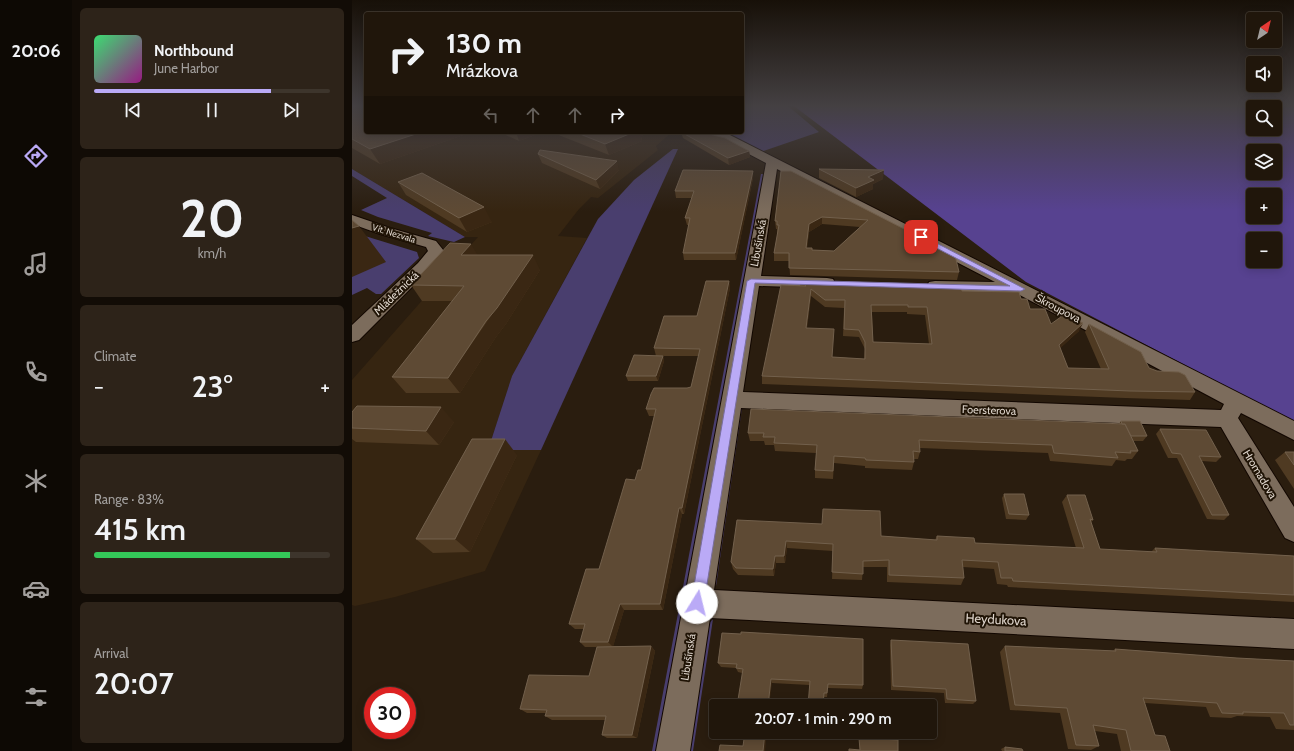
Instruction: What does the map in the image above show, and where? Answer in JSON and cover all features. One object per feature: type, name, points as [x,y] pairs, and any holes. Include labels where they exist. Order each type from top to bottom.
[{"type":"street","name":"Škroupova","points":[[733,141],[1021,289],[1232,410],[1294,432]]},
{"type":"street","name":"Libušínská","points":[[673,751],[772,161]]},
{"type":"street","name":"Vít. Nezvala","points":[[352,219],[385,231],[431,244],[436,248]]},
{"type":"street","name":"Mládežnická","points":[[352,336],[424,266],[435,254],[436,248]]},
{"type":"street","points":[[751,281],[846,284]]},
{"type":"street","points":[[918,286],[1021,289]]},
{"type":"street","name":"Foersterova","points":[[731,400],[1232,410]]},
{"type":"street","name":"Hromadova","points":[[1232,410],[1294,530]]},
{"type":"street","name":"Heydukova","points":[[697,603],[1294,634]]},
{"type":"shaded area","points":[[352,141],[662,141],[656,146],[658,150],[598,198],[591,197],[579,209],[558,236],[587,238],[512,376],[488,450],[541,450],[485,571],[395,597],[355,606],[352,605],[352,380],[478,237],[465,237],[352,169]]},
{"type":"shaded area","points":[[736,141],[793,141],[758,153]]},
{"type":"shaded area","points":[[840,141],[1294,141],[1294,422],[1026,282]]},
{"type":"shaded area","points":[[673,149],[678,149],[541,450],[488,450],[512,376],[598,219],[634,180]]},
{"type":"shaded area","points":[[352,169],[465,237],[454,242],[428,236],[432,233],[378,217],[361,210],[387,198],[352,176]]},
{"type":"shaded area","points":[[761,174],[764,174],[660,751],[652,751]]},
{"type":"shaded area","points":[[352,232],[417,252],[419,258],[381,294],[376,294],[367,288],[352,295]]},
{"type":"shaded area","points":[[742,408],[716,586],[712,574],[739,410]]},
{"type":"shaded area","points":[[713,619],[693,751],[685,751],[704,629]]},
{"type":"building","points":[[356,141],[394,141],[370,149]]},
{"type":"building","points":[[598,141],[612,141],[605,144]]},
{"type":"building","points":[[697,141],[731,141],[749,151],[728,158]]},
{"type":"building","points":[[540,150],[617,161],[596,180],[538,154]]},
{"type":"building","points":[[819,169],[884,170],[868,177],[874,180],[856,188]]},
{"type":"building","points":[[683,170],[753,171],[735,253],[683,253],[690,218],[685,218],[694,191],[675,191]]},
{"type":"building","points":[[781,171],[791,171],[955,255],[959,272],[789,268],[789,253],[774,253],[779,225],[777,225],[777,221],[775,221]],"holes":[[[822,217],[868,220],[834,251],[812,250],[812,248],[806,248],[809,224]]]},
{"type":"building","points":[[422,173],[484,207],[459,218],[398,182]]},
{"type":"building","points":[[352,220],[359,226],[352,228]]},
{"type":"building","points":[[450,243],[471,244],[461,255],[533,255],[448,378],[392,377],[464,286],[411,285]]},
{"type":"building","points":[[706,281],[729,281],[682,508],[679,508],[660,604],[620,604],[608,642],[580,642],[585,624],[569,624],[586,569],[599,569],[626,479],[635,480],[638,470],[641,470],[656,409],[646,409],[651,394],[654,388],[691,387],[700,349],[654,348],[664,316],[697,316]]},
{"type":"building","points":[[800,281],[961,286],[962,291],[1019,292],[1021,299],[1027,299],[1030,309],[1045,309],[1051,324],[1065,314],[1083,323],[1059,345],[1068,368],[1109,369],[1089,324],[1141,352],[1149,368],[1157,371],[1179,372],[1185,375],[1195,392],[1130,391],[762,376],[781,285],[806,286]],"holes":[[[811,289],[825,300],[845,300],[844,329],[859,330],[865,342],[865,359],[832,357],[834,329],[806,328]],[[871,305],[908,305],[908,307],[927,307],[932,344],[873,342]]]},
{"type":"building","points":[[634,355],[663,356],[656,376],[626,376]]},
{"type":"building","points":[[357,406],[441,407],[426,431],[352,428],[352,412]]},
{"type":"building","points":[[751,409],[1125,424],[1138,451],[1130,451],[1131,453],[1115,452],[1118,458],[1054,453],[1052,445],[919,440],[920,452],[913,451],[914,462],[866,460],[865,458],[834,456],[833,471],[815,470],[817,445],[774,443],[775,437],[763,437],[764,433],[748,433]]},
{"type":"building","points":[[1121,421],[1140,421],[1147,436],[1131,436],[1125,424],[1122,424]]},
{"type":"building","points":[[1160,429],[1206,430],[1221,457],[1199,456],[1229,515],[1212,515],[1181,454],[1172,453]]},
{"type":"building","points":[[472,439],[505,439],[455,539],[416,539]]},
{"type":"building","points":[[1285,452],[1294,452],[1294,465]]},
{"type":"building","points":[[1004,494],[1024,494],[1029,515],[1009,514]]},
{"type":"building","points":[[1067,495],[1085,495],[1093,520],[1090,519],[1100,549],[1157,552],[1155,548],[1294,556],[1294,595],[1013,581],[1012,578],[1001,578],[998,562],[962,560],[964,578],[889,575],[889,560],[863,561],[863,574],[832,572],[833,544],[786,541],[784,556],[775,556],[773,569],[736,568],[731,562],[737,520],[822,524],[823,509],[880,511],[881,536],[937,540],[937,536],[974,538],[975,543],[1084,548]]},
{"type":"building","points":[[741,632],[863,639],[863,685],[828,684],[827,693],[824,693],[824,699],[809,699],[810,681],[771,679],[769,699],[738,699],[743,669],[736,668],[737,664],[718,663],[722,633],[741,634]]},
{"type":"building","points":[[891,640],[968,644],[976,701],[947,699],[946,689],[893,686]]},
{"type":"building","points":[[651,646],[632,735],[602,735],[606,716],[545,716],[547,710],[520,709],[529,675],[589,676],[597,647]]},
{"type":"building","points":[[1005,646],[1116,651],[1115,649],[1294,661],[1294,725],[1290,725],[1284,713],[1222,713],[1217,703],[1143,698],[1155,735],[1165,736],[1170,751],[1131,751],[1126,730],[1093,725],[1099,746],[1076,745],[1067,708],[1015,705]]},
{"type":"building","points":[[744,739],[764,739],[763,751],[719,751],[720,745],[743,746]]},
{"type":"building","points":[[859,739],[898,740],[898,751],[849,751],[849,749],[860,750]]},
{"type":"building","points":[[1005,747],[1022,749],[1023,751],[1005,751]]},
{"type":"route","points":[[697,603],[751,281],[1021,289],[921,237]]}]
